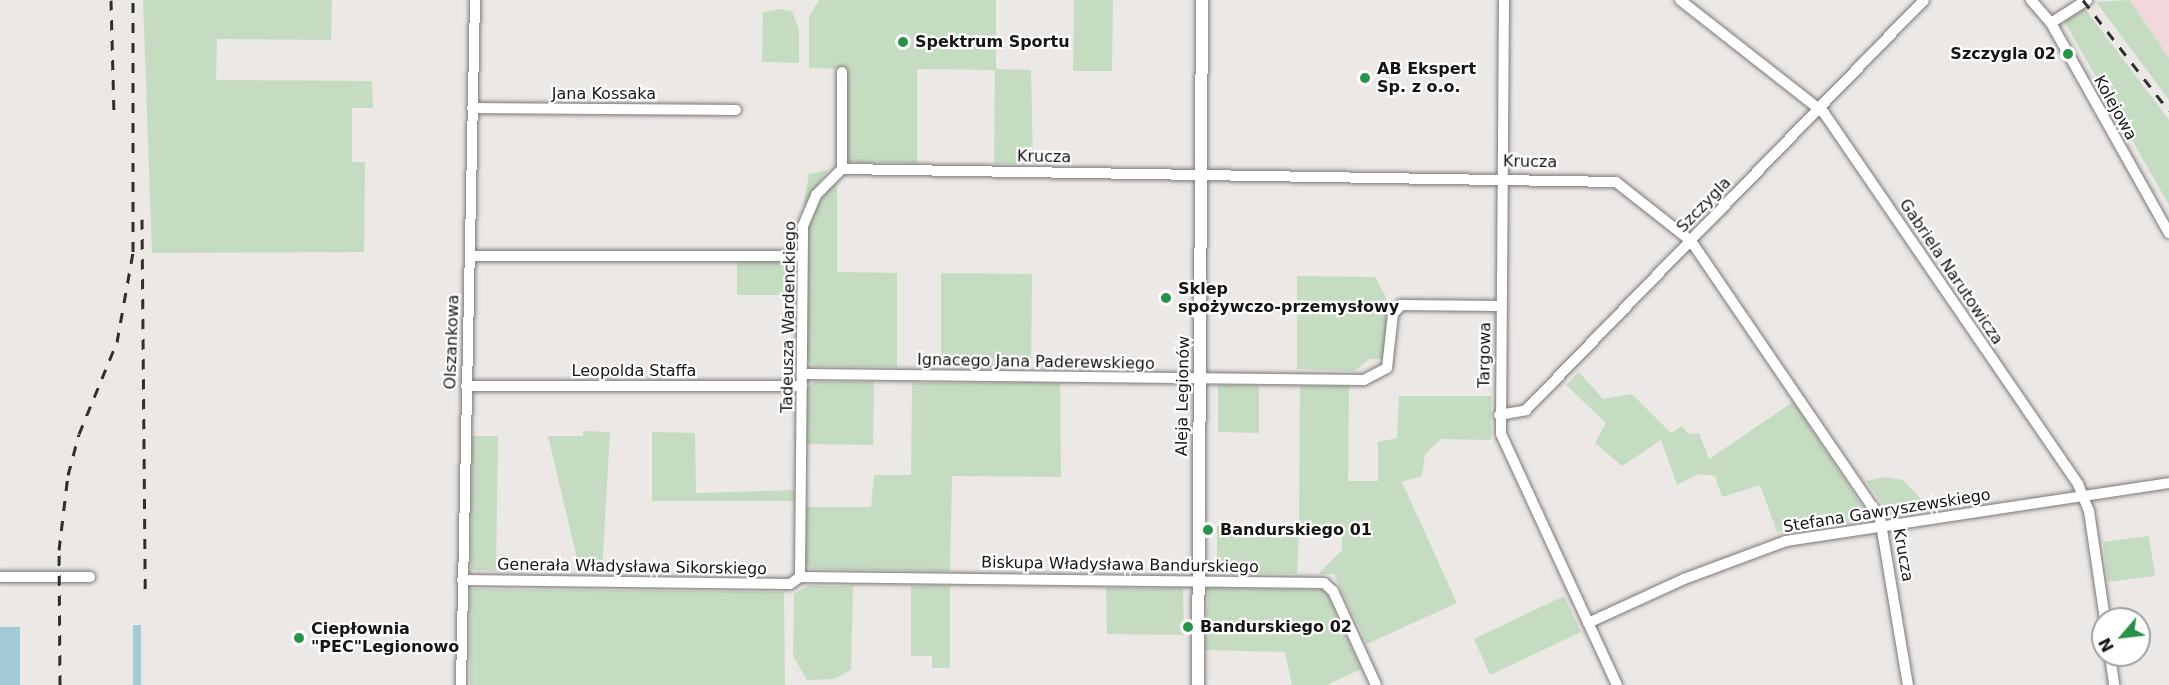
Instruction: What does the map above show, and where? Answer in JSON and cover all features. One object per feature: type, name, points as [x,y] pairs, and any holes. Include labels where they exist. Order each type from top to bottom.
[{"type":"street","name":"Olszankowa","points":[[461,685],[475,0]]},
{"type":"street","name":"Aleja Legionów","points":[[1198,685],[1202,0]]},
{"type":"street","name":"Targowa","points":[[1504,0],[1499,415],[1503,442],[1617,685]]},
{"type":"street","name":"Gabriela Narutowicza","points":[[1680,0],[1820,108],[2084,495],[2103,607]]},
{"type":"street","name":"Szczygla","points":[[1499,415],[1526,410],[1924,0]]},
{"type":"street","name":"Kolejowa","points":[[2031,0],[2051,23],[2169,233]]},
{"type":"street","points":[[2051,23],[2087,0]]},
{"type":"street","points":[[842,72],[842,169]]},
{"type":"street","name":"Jana Kossaka","points":[[472,108],[736,110]]},
{"type":"street","name":"Krucza","points":[[842,169],[1502,177],[1612,181],[1691,241],[1884,526],[1908,685]]},
{"type":"street","name":"Tadeusza Wardenckiego","points":[[800,576],[802,256],[805,216],[832,174],[842,169]]},
{"type":"street","points":[[470,256],[802,256]]},
{"type":"street","name":"Ignacego Jana Paderewskiego","points":[[802,380],[1371,378],[1387,368],[1393,314],[1401,305],[1500,306]]},
{"type":"street","name":"Leopolda Staffa","points":[[466,386],[802,380]]},
{"type":"street","name":"Stefana Gawryszewskiego","points":[[1588,623],[1778,543],[2169,483]]},
{"type":"street","name":"Biskupa Władysława Bandurskiego","points":[[800,576],[1328,585],[1376,685]]},
{"type":"street","name":"Generała Władysława Sikorskiego","points":[[462,580],[790,584],[800,576]]},
{"type":"street","points":[[0,577],[90,577]]},
{"type":"street","points":[[2112,667],[2114,685]]},
{"type":"shaded area","points":[[2130,0],[2169,0],[2169,58]]},
{"type":"green space","points":[[143,0],[332,0],[331,40],[217,39],[216,80],[372,81],[373,108],[352,108],[352,162],[365,162],[364,252],[152,253]]},
{"type":"green space","points":[[819,0],[996,0],[996,69],[1031,70],[1033,164],[994,164],[995,70],[917,69],[917,163],[847,162],[846,69],[809,68],[809,16]]},
{"type":"green space","points":[[1074,0],[1113,0],[1112,71],[1073,71]]},
{"type":"green space","points":[[2130,0],[2169,58],[2169,100],[2096,2]]},
{"type":"green space","points":[[2082,5],[2169,120],[2169,205],[2063,19]]},
{"type":"green space","points":[[781,9],[792,11],[799,30],[799,63],[762,62],[763,12]]},
{"type":"green space","points":[[828,170],[818,184],[803,207],[809,174]]},
{"type":"green space","points":[[837,179],[837,272],[897,273],[897,367],[813,366],[806,358],[807,219]]},
{"type":"green space","points":[[796,258],[796,295],[737,295],[737,259]]},
{"type":"green space","points":[[941,273],[1032,274],[1031,368],[941,367]]},
{"type":"green space","points":[[1297,276],[1375,277],[1386,297],[1386,359],[1370,359],[1354,371],[1297,369]]},
{"type":"green space","points":[[1579,372],[1603,399],[1632,394],[1671,433],[1682,426],[1688,434],[1699,433],[1709,459],[1793,402],[1870,518],[1777,532],[1760,485],[1722,497],[1715,476],[1699,474],[1677,485],[1661,440],[1622,466],[1595,443],[1606,423],[1566,385]]},
{"type":"green space","points":[[814,382],[874,382],[873,445],[805,444],[806,389]]},
{"type":"green space","points":[[912,383],[1060,383],[1061,477],[952,476],[950,571],[811,569],[805,563],[805,507],[871,507],[874,475],[911,475]]},
{"type":"green space","points":[[1218,385],[1259,386],[1259,433],[1218,432]]},
{"type":"green space","points":[[1300,386],[1349,386],[1348,481],[1378,481],[1378,442],[1397,438],[1399,396],[1491,396],[1491,440],[1441,439],[1425,454],[1422,476],[1402,482],[1457,603],[1367,644],[1334,574],[1318,574],[1342,550],[1342,529],[1299,526]]},
{"type":"green space","points":[[583,431],[610,432],[602,572],[580,571],[548,436],[583,436]]},
{"type":"green space","points":[[652,432],[695,433],[696,493],[795,490],[795,501],[652,501]]},
{"type":"green space","points":[[472,436],[498,436],[496,571],[471,570]]},
{"type":"green space","points":[[1885,477],[1903,480],[1930,508],[1890,515],[1866,481]]},
{"type":"green space","points":[[1217,526],[1299,526],[1297,574],[1217,573]]},
{"type":"green space","points":[[2149,536],[2155,576],[2108,582],[2103,542]]},
{"type":"green space","points":[[808,586],[853,586],[851,670],[834,679],[807,680],[793,656],[794,594]]},
{"type":"green space","points":[[911,586],[950,586],[950,668],[932,668],[932,656],[911,656]]},
{"type":"green space","points":[[1106,588],[1183,588],[1184,635],[1107,634]]},
{"type":"green space","points":[[1208,588],[1325,590],[1361,669],[1327,685],[1292,685],[1285,652],[1206,650]]},
{"type":"green space","points":[[470,589],[784,592],[785,685],[470,685]]},
{"type":"green space","points":[[1564,596],[1581,632],[1490,675],[1474,639]]},
{"type":"water","points":[[133,625],[141,625],[141,685],[133,685]]},
{"type":"water","points":[[0,627],[20,627],[20,685],[0,685]]},
{"type":"railway","points":[[111,0],[114,115]]},
{"type":"railway","points":[[60,685],[59,550],[68,475],[79,434],[117,342],[133,252],[133,0]]},
{"type":"railway","points":[[2083,0],[2169,111]]},
{"type":"railway","points":[[142,219],[145,597]]},
{"type":"place","name":"Spektrum Sportu","points":[[903,42]]},
{"type":"place","name":"Szczygla 02","points":[[2068,54]]},
{"type":"place","name":"AB Ekspert Sp. z o.o.","points":[[1365,78]]},
{"type":"place","name":"Sklep spożywczo-przemysłowy","points":[[1166,298]]},
{"type":"place","name":"Bandurskiego 01","points":[[1208,530]]},
{"type":"place","name":"Bandurskiego 02","points":[[1188,627]]},
{"type":"place","name":"Ciepłownia \"PEC\"Legionowo","points":[[299,638]]}]
